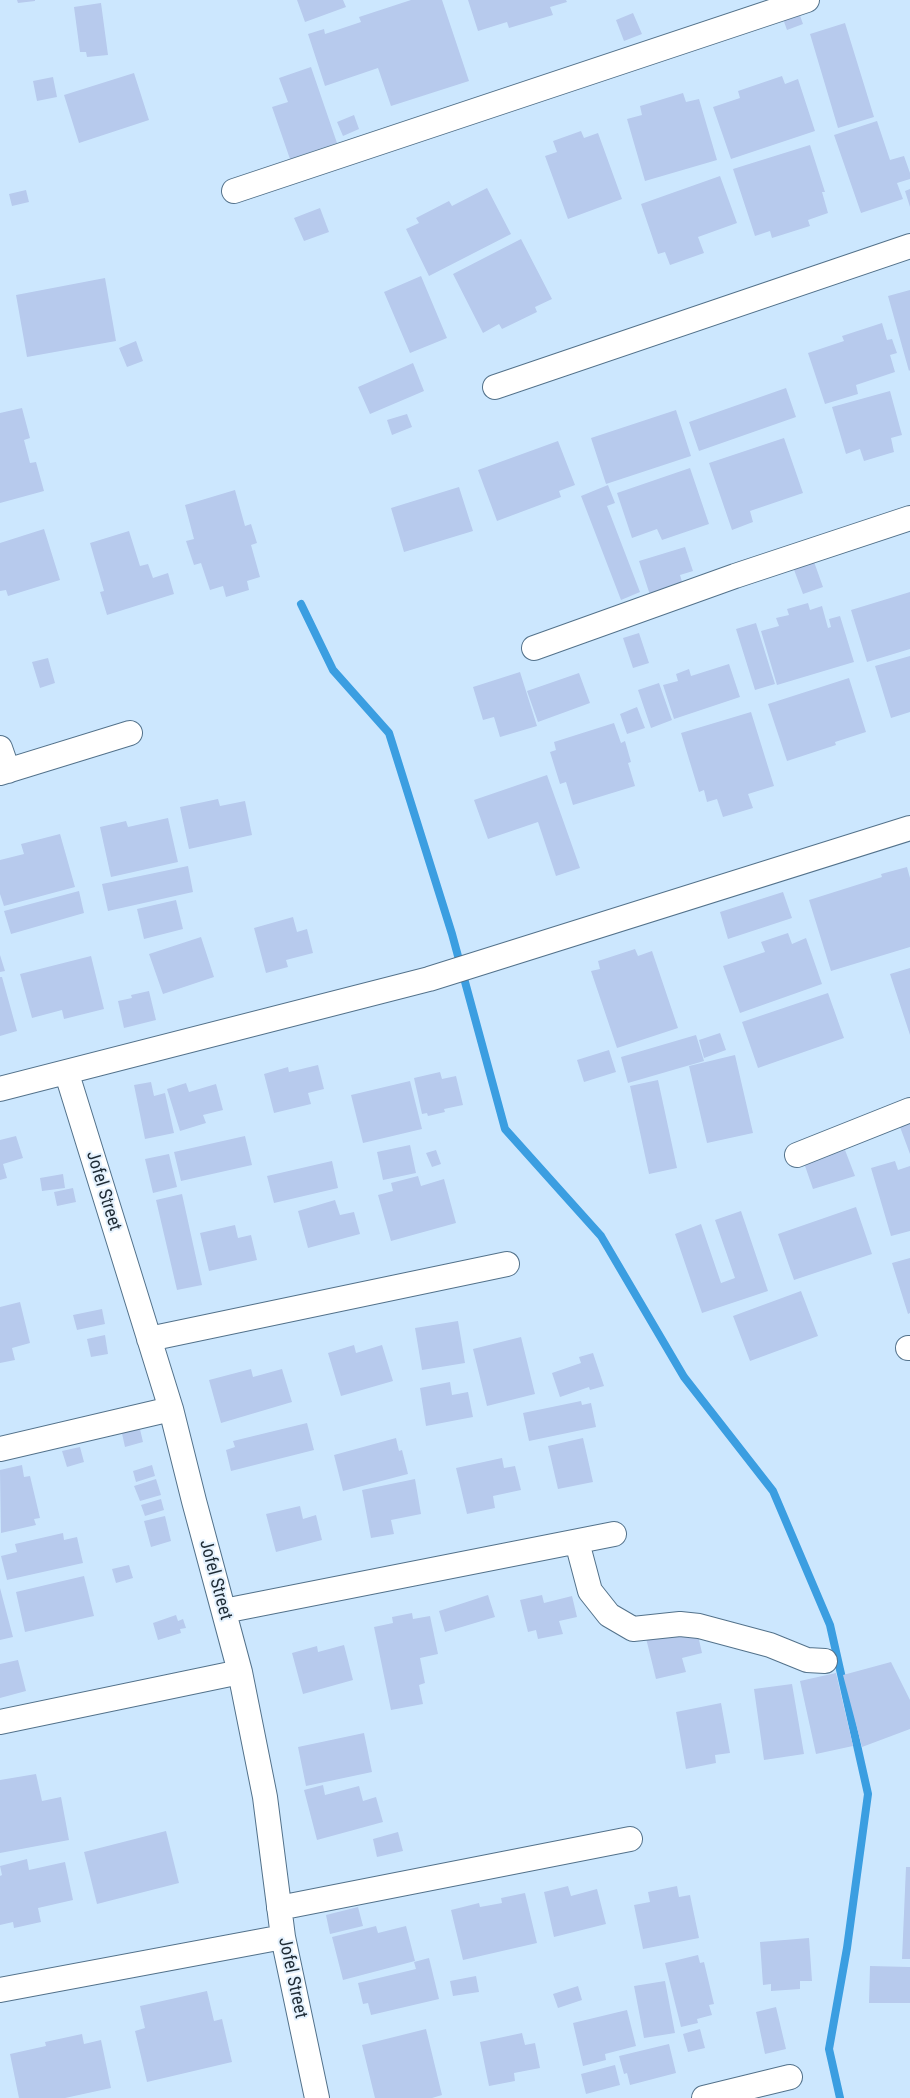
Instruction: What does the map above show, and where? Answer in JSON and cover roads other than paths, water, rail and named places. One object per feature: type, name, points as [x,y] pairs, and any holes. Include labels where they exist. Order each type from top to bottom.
[{"type":"street","points":[[234,192],[807,0]]},
{"type":"street","points":[[495,387],[910,246]]},
{"type":"street","points":[[534,648],[735,576],[910,518]]},
{"type":"street","points":[[0,748],[4,772],[130,733]]},
{"type":"street","points":[[0,1090],[429,979],[910,828]]},
{"type":"street","name":"Jofel Street","points":[[67,1074],[171,1410],[240,1672],[265,1797],[283,1937],[318,2098]]},
{"type":"street","points":[[797,1154],[910,1110]]},
{"type":"street","points":[[149,1339],[507,1264]]},
{"type":"street","points":[[0,1449],[171,1410]]},
{"type":"street","points":[[224,1611],[614,1534]]},
{"type":"street","points":[[577,1542],[590,1591],[609,1615],[633,1629],[680,1624],[699,1626],[770,1645],[807,1660],[826,1661]]},
{"type":"street","points":[[0,1722],[240,1672]]},
{"type":"street","points":[[279,1908],[630,1839]]},
{"type":"street","points":[[0,1990],[283,1937]]},
{"type":"street","points":[[704,2098],[790,2077]]},
{"type":"waterway","points":[[301,604],[333,670],[389,733],[452,934],[505,1129],[601,1236],[684,1377],[773,1491],[830,1625],[868,1794],[847,1948],[829,2049],[840,2098]]}]
